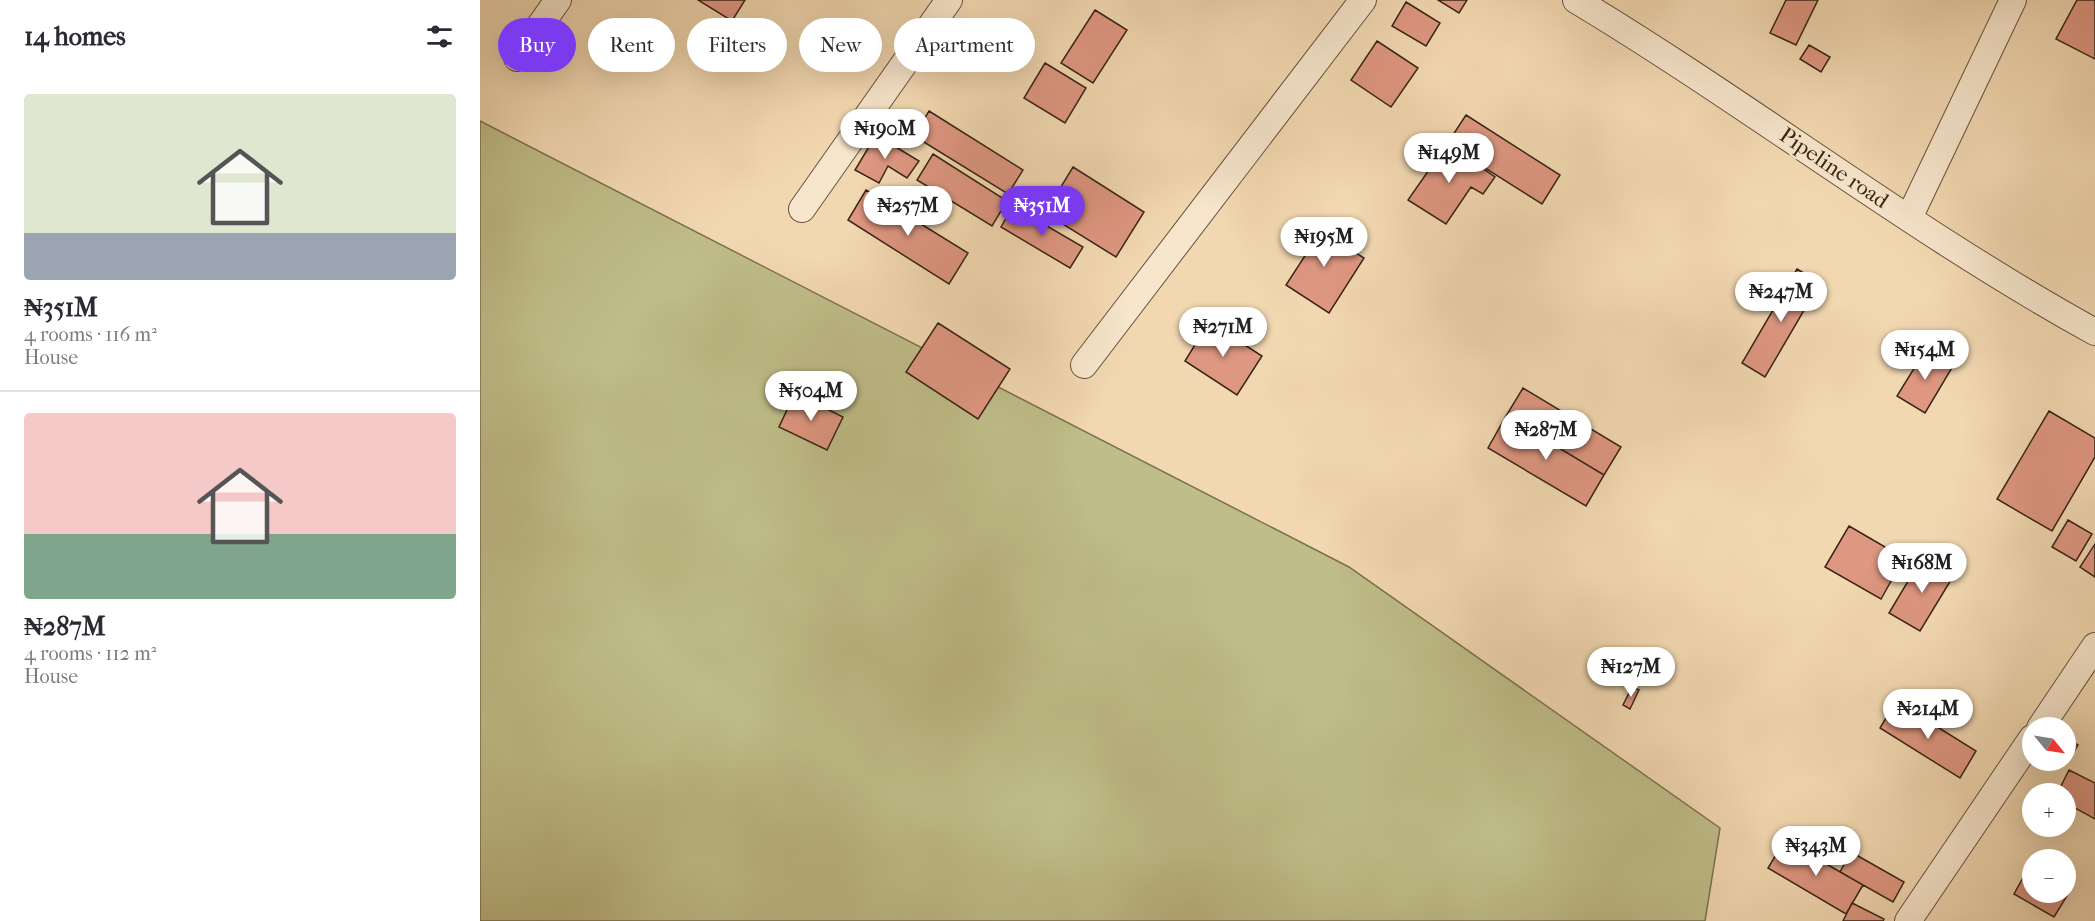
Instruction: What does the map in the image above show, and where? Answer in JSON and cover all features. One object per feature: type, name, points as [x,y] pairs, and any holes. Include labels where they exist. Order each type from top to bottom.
[{"type":"street","points":[[545,18],[558,0]]},
{"type":"street","points":[[802,209],[949,0]]},
{"type":"street","points":[[1084,364],[1363,0]]},
{"type":"street","name":"Pipeline road","points":[[1576,0],[1634,35],[1909,218],[2042,303],[2095,332]]},
{"type":"street","points":[[1909,218],[2013,0]]},
{"type":"street","points":[[2047,717],[2095,646]]},
{"type":"street","points":[[1908,921],[2022,753]]},
{"type":"shaded area","points":[[480,121],[1349,567],[1720,828],[1705,921],[480,921]]},
{"type":"building","points":[[698,0],[745,0],[734,18],[727,18]]},
{"type":"building","points":[[1438,0],[1467,0],[1459,13]]},
{"type":"building","points":[[1786,0],[1818,0],[1796,45],[1770,33]]},
{"type":"building","points":[[2077,0],[2095,0],[2095,59],[2056,39]]},
{"type":"building","points":[[1406,2],[1440,23],[1426,46],[1392,26]]},
{"type":"building","points":[[1095,10],[1127,30],[1093,83],[1061,63]]},
{"type":"building","points":[[1377,41],[1418,68],[1391,107],[1351,80]]},
{"type":"building","points":[[1809,45],[1830,57],[1821,72],[1800,59]]},
{"type":"building","points":[[1045,63],[1086,88],[1065,123],[1024,98]]},
{"type":"building","points":[[929,111],[1023,170],[1008,194],[914,136]]},
{"type":"building","points":[[1466,115],[1560,175],[1542,204],[1447,144]]},
{"type":"building","points":[[876,135],[919,161],[907,178],[888,166],[879,183],[855,170]]},
{"type":"building","points":[[1447,144],[1495,177],[1483,194],[1471,187],[1446,224],[1408,200]]},
{"type":"building","points":[[933,154],[1007,201],[992,226],[917,180]]},
{"type":"building","points":[[1073,167],[1144,212],[1116,257],[1045,213]]},
{"type":"building","points":[[866,190],[968,253],[949,284],[848,220]]},
{"type":"building","points":[[1013,206],[1083,247],[1070,268],[1001,227]]},
{"type":"building","points":[[1306,221],[1364,258],[1329,313],[1286,285],[1310,248],[1297,240]]},
{"type":"building","points":[[1797,269],[1820,283],[1765,377],[1742,363]]},
{"type":"building","points":[[1209,322],[1262,356],[1237,395],[1185,361]]},
{"type":"building","points":[[938,323],[1010,369],[978,419],[906,372]]},
{"type":"building","points":[[1926,349],[1953,366],[1925,413],[1897,396]]},
{"type":"building","points":[[1523,388],[1621,447],[1604,475],[1506,416]]},
{"type":"building","points":[[795,393],[843,417],[827,450],[779,427]]},
{"type":"building","points":[[2049,411],[2095,438],[2095,457],[2052,531],[1997,499]]},
{"type":"building","points":[[1506,416],[1604,475],[1586,506],[1488,448]]},
{"type":"building","points":[[2068,520],[2092,534],[2076,561],[2052,547]]},
{"type":"building","points":[[1849,526],[1904,558],[1881,599],[1825,567]]},
{"type":"building","points":[[2095,544],[2095,577],[2080,567]]},
{"type":"building","points":[[1923,556],[1954,575],[1920,631],[1889,613]]},
{"type":"building","points":[[1632,687],[1639,690],[1630,709],[1623,705]]},
{"type":"building","points":[[1896,701],[1976,751],[1960,778],[1880,728]]},
{"type":"building","points":[[2068,771],[2071,771],[2095,783],[2095,819],[2076,809],[2076,783],[2062,783]]},
{"type":"building","points":[[1785,840],[1863,885],[1846,914],[1768,868]]},
{"type":"building","points":[[1851,852],[1904,882],[1893,902],[1840,872]]},
{"type":"building","points":[[2022,880],[2022,899],[2014,894]]},
{"type":"building","points":[[1852,903],[1884,919],[1883,921],[1843,921]]},
{"type":"building","points":[[2030,903],[2063,903],[2054,917]]}]
